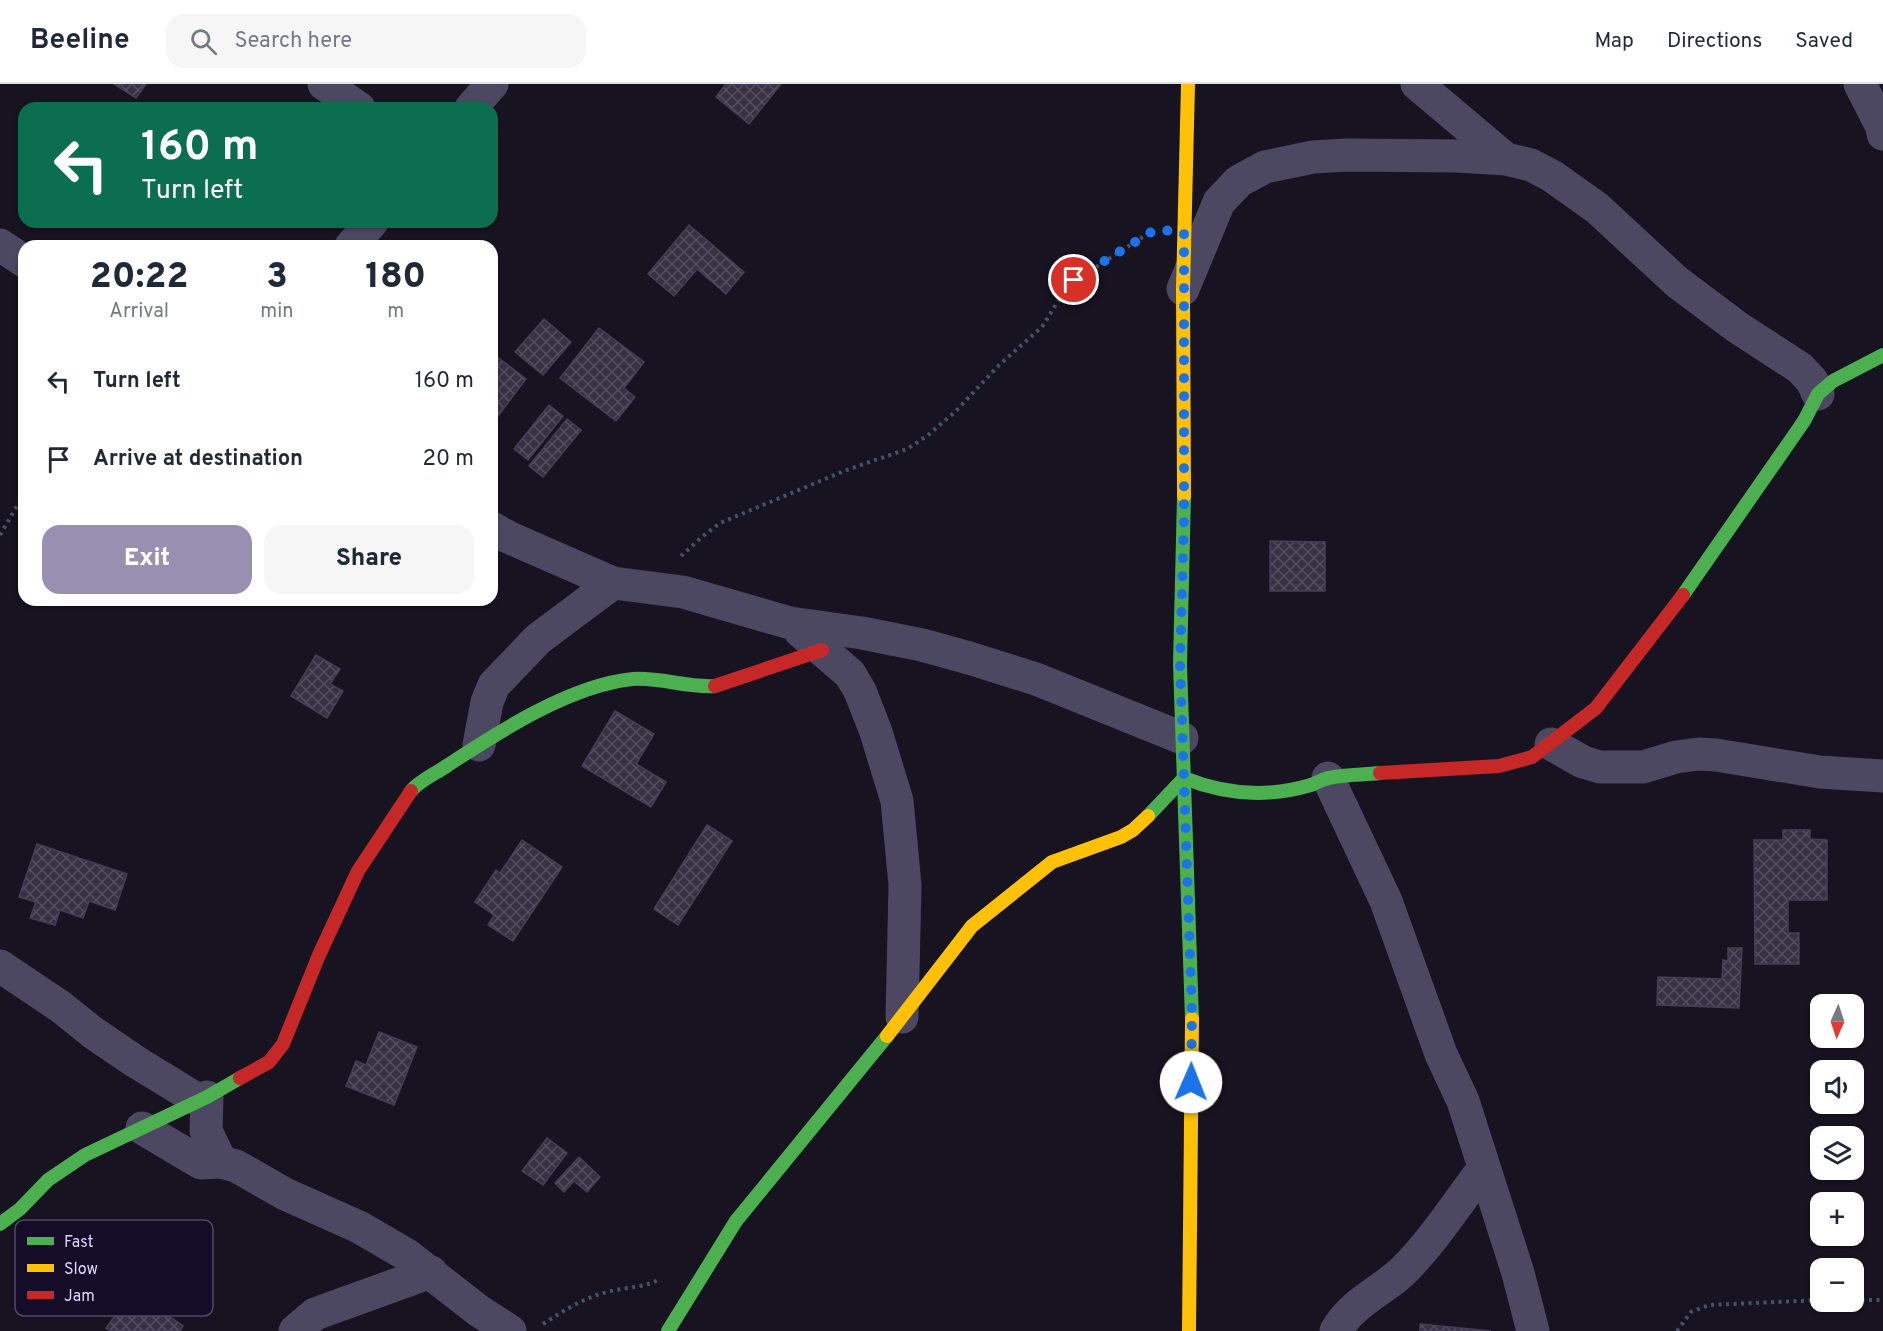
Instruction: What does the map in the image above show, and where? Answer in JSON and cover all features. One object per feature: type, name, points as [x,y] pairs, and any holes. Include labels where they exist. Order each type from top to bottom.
[{"type":"street","points":[[324,84],[350,102]]},
{"type":"street","points":[[476,102],[492,84]]},
{"type":"street","points":[[1188,84],[1183,289],[1184,521],[1180,664],[1192,1014],[1189,1331]]},
{"type":"street","points":[[1417,84],[1506,159]]},
{"type":"street","points":[[1860,84],[1882,127],[1883,134]]},
{"type":"street","points":[[1183,289],[1219,202],[1239,182],[1265,167],[1313,157],[1347,155],[1506,159],[1531,165],[1552,176],[1597,208],[1677,282],[1737,327],[1800,368],[1812,381],[1818,394]]},
{"type":"street","points":[[356,240],[367,228]]},
{"type":"street","points":[[0,245],[18,257]]},
{"type":"street","points":[[1184,778],[1233,793],[1257,795],[1311,785],[1328,778],[1499,766],[1532,757],[1596,708],[1671,613],[1804,421],[1818,394],[1833,381],[1883,355]]},
{"type":"street","points":[[498,531],[613,583],[683,592],[790,623],[861,633],[922,645],[1036,679],[1182,738]]},
{"type":"street","points":[[479,745],[487,702],[494,685],[538,639],[613,583]]},
{"type":"street","points":[[790,623],[850,675],[860,692],[876,732],[897,801],[905,885],[902,1017]]},
{"type":"street","points":[[0,1224],[20,1209],[48,1180],[86,1155],[204,1099],[269,1062],[283,1044],[319,955],[364,862],[413,788],[496,734],[562,700],[608,683],[636,679],[701,687],[716,686],[822,650]]},
{"type":"street","points":[[1551,744],[1583,762],[1600,767],[1643,766],[1676,757],[1716,754],[1820,772],[1883,776]]},
{"type":"street","points":[[668,1331],[736,1221],[902,1017],[972,926],[1052,862],[1121,837],[1133,830],[1164,801],[1184,778]]},
{"type":"street","points":[[1328,778],[1386,901],[1441,1054],[1463,1101],[1518,1273],[1533,1331]]},
{"type":"street","points":[[0,966],[62,1007],[136,1062],[204,1099]]},
{"type":"street","points":[[204,1099],[206,1131],[221,1162]]},
{"type":"street","points":[[142,1128],[201,1163],[221,1162],[236,1166],[285,1194],[358,1227],[407,1255],[479,1311],[510,1331]]},
{"type":"street","points":[[1336,1331],[1365,1298],[1402,1272],[1416,1257],[1484,1168]]},
{"type":"street","points":[[295,1331],[315,1314],[431,1272]]},
{"type":"path","points":[[646,587],[720,523],[844,471],[907,449],[927,436],[957,410],[999,364],[1042,327],[1059,296],[1074,280],[1156,229],[1184,233]]},
{"type":"path","points":[[0,535],[18,504]]},
{"type":"path","points":[[542,1325],[567,1308],[594,1296],[653,1283],[661,1278]]},
{"type":"path","points":[[1677,1331],[1691,1312],[1709,1305],[1810,1300]]},
{"type":"path","points":[[1864,1300],[1883,1300]]},
{"type":"building","points":[[114,84],[146,84],[136,98]]},
{"type":"building","points":[[726,84],[781,84],[749,124],[716,97]]},
{"type":"building","points":[[689,225],[744,272],[726,294],[697,269],[674,296],[648,274]]},
{"type":"building","points":[[544,319],[571,342],[543,375],[515,352]]},
{"type":"building","points":[[599,328],[644,362],[624,388],[635,397],[616,421],[560,378]]},
{"type":"building","points":[[498,358],[526,379],[498,416]]},
{"type":"building","points":[[549,405],[563,416],[528,460],[514,449]]},
{"type":"building","points":[[567,419],[581,430],[543,477],[529,466]]},
{"type":"building","points":[[1270,541],[1325,542],[1325,591],[1270,591]]},
{"type":"building","points":[[316,655],[340,669],[330,684],[343,691],[327,718],[291,696]]},
{"type":"building","points":[[615,711],[654,734],[636,764],[666,782],[651,807],[582,766]]},
{"type":"building","points":[[707,825],[732,841],[678,925],[654,909]]},
{"type":"building","points":[[1783,830],[1810,830],[1810,839],[1827,840],[1827,900],[1788,900],[1788,933],[1799,933],[1799,964],[1755,964],[1754,840],[1783,840]]},
{"type":"building","points":[[522,840],[562,867],[513,941],[488,925],[494,915],[475,902],[496,870],[500,873]]},
{"type":"building","points":[[37,844],[127,874],[115,910],[89,901],[83,918],[60,910],[55,925],[30,918],[36,902],[19,897]]},
{"type":"building","points":[[1728,948],[1742,948],[1739,1008],[1657,1005],[1658,977],[1722,979],[1723,960],[1728,961]]},
{"type":"building","points":[[379,1032],[417,1047],[394,1105],[346,1086],[356,1061],[366,1065]]},
{"type":"building","points":[[547,1138],[567,1153],[543,1185],[522,1171]]},
{"type":"building","points":[[579,1157],[600,1177],[587,1192],[574,1181],[564,1192],[555,1183]]},
{"type":"building","points":[[115,1316],[169,1316],[183,1326],[180,1331],[111,1331],[106,1328]]},
{"type":"building","points":[[1420,1324],[1491,1331],[1420,1331]]},
{"type":"traffic: fast","points":[[1683,595],[1804,421],[1818,394],[1833,381],[1883,355]]},
{"type":"traffic: fast","points":[[1184,496],[1180,664],[1192,1019]]},
{"type":"traffic: fast","points":[[411,791],[424,780],[513,724],[585,690],[633,679],[715,686]]},
{"type":"traffic: fast","points":[[1148,816],[1184,778],[1215,788],[1263,793],[1295,789],[1335,777],[1380,773]]},
{"type":"traffic: fast","points":[[668,1331],[736,1221],[887,1036]]},
{"type":"traffic: fast","points":[[0,1224],[20,1209],[48,1180],[85,1155],[207,1097],[240,1078]]},
{"type":"traffic: slow","points":[[1184,496],[1183,289],[1188,84]]},
{"type":"traffic: slow","points":[[887,1036],[972,926],[1052,862],[1121,837],[1133,830],[1148,816]]},
{"type":"traffic: slow","points":[[1189,1331],[1192,1019]]},
{"type":"traffic: jam","points":[[1380,773],[1499,766],[1532,757],[1596,708],[1683,595]]},
{"type":"traffic: jam","points":[[715,686],[822,650]]},
{"type":"traffic: jam","points":[[240,1078],[269,1062],[283,1044],[319,955],[358,871],[411,791]]},
{"type":"route","points":[[1074,280],[1156,229],[1184,233],[1184,521],[1180,664],[1192,1014],[1191,1082]]}]
